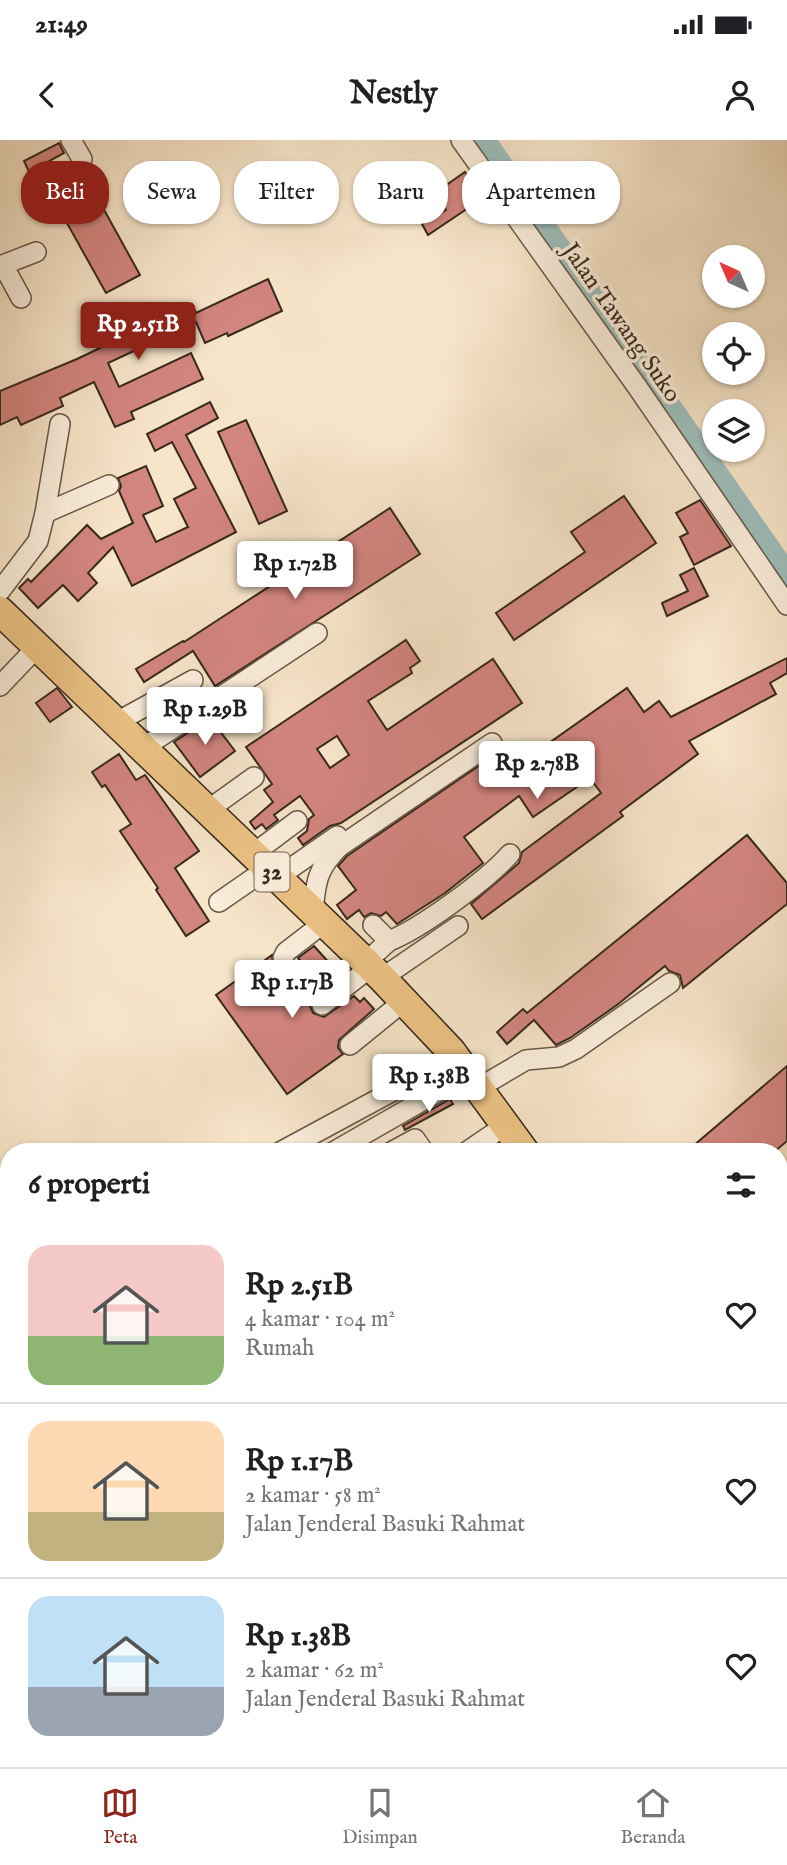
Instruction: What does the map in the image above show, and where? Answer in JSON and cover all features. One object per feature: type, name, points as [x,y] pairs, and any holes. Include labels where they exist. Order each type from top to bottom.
[{"type":"highway","name":"32","points":[[0,611],[373,969],[468,1073],[519,1143]]},
{"type":"street","points":[[71,140],[82,159]]},
{"type":"street","name":"Jalan Tawang Suko","points":[[461,140],[638,388],[787,605]]},
{"type":"street","points":[[21,298],[1,265],[36,252]]},
{"type":"street","points":[[0,591],[38,541],[60,424]]},
{"type":"street","points":[[45,513],[109,485]]},
{"type":"street","points":[[144,748],[317,633]]},
{"type":"street","points":[[2,681],[38,646]]},
{"type":"street","points":[[117,722],[193,680]]},
{"type":"street","points":[[286,969],[286,952],[319,917],[318,873],[326,860],[339,847],[492,743]]},
{"type":"street","points":[[219,902],[266,866],[466,746]]},
{"type":"street","points":[[208,810],[254,777]]},
{"type":"street","points":[[266,866],[297,821]]},
{"type":"street","points":[[373,969],[389,941],[401,936],[452,901],[497,868],[509,854]]},
{"type":"street","points":[[373,925],[389,941]]},
{"type":"street","points":[[322,1005],[373,969],[458,926]]},
{"type":"street","points":[[296,1143],[423,1075],[468,1073],[526,1060],[559,1057],[576,1049],[670,983]]},
{"type":"street","points":[[350,1045],[404,1001]]},
{"type":"street","points":[[349,1143],[468,1073]]},
{"type":"street","points":[[423,1075],[435,1093]]},
{"type":"street","points":[[390,1093],[401,1113]]},
{"type":"street","points":[[359,1109],[371,1130]]},
{"type":"street","points":[[479,1143],[506,1125]]},
{"type":"street","points":[[312,1134],[318,1143]]},
{"type":"building","points":[[59,143],[64,153],[49,161],[24,161]]},
{"type":"building","points":[[462,174],[462,212],[448,222],[448,184]]},
{"type":"building","points":[[109,219],[140,275],[106,293],[67,224],[109,224]]},
{"type":"building","points":[[422,224],[444,224],[428,235]]},
{"type":"building","points":[[268,279],[282,311],[228,336],[227,333],[205,343],[196,322],[108,363],[119,387],[191,353],[203,379],[131,412],[134,419],[115,427],[94,382],[60,398],[63,406],[21,425],[17,417],[0,425],[0,391],[77,359],[192,304],[196,313]]},
{"type":"building","points":[[210,402],[218,418],[186,435],[236,532],[132,586],[113,547],[88,573],[97,583],[78,601],[63,585],[38,608],[19,588],[28,579],[31,582],[87,525],[101,539],[133,523],[119,491],[121,486],[118,478],[146,466],[163,506],[143,515],[156,542],[188,527],[174,499],[196,488],[172,442],[155,451],[147,434]]},
{"type":"building","points":[[246,420],[287,511],[259,524],[218,432]]},
{"type":"building","points":[[624,496],[656,543],[514,640],[496,613],[585,552],[571,532]]},
{"type":"building","points":[[700,500],[731,546],[694,565],[680,537],[688,533],[676,513]]},
{"type":"building","points":[[390,508],[420,554],[215,686],[193,651],[144,682],[136,669],[184,642]]},
{"type":"building","points":[[694,568],[708,596],[667,616],[662,603],[688,591],[680,575]]},
{"type":"building","points":[[406,640],[420,661],[410,668],[412,673],[368,701],[387,730],[493,659],[522,703],[341,823],[330,826],[303,845],[298,838],[307,831],[309,819],[314,815],[300,796],[274,815],[278,820],[266,829],[262,824],[255,829],[250,822],[273,802],[264,790],[272,784],[246,747]],"holes":[[[337,736],[349,755],[330,768],[317,749]]]},
{"type":"building","points":[[787,658],[787,673],[770,683],[776,694],[689,741],[698,754],[620,812],[623,816],[482,919],[471,904],[519,863],[522,852],[601,793],[590,778],[533,817],[519,796],[464,837],[483,863],[445,893],[397,924],[386,912],[381,916],[371,913],[364,917],[359,910],[347,919],[337,905],[356,890],[338,866],[347,856],[502,750],[515,767],[627,688],[644,712],[659,701],[671,717]]},
{"type":"building","points":[[57,688],[72,707],[50,722],[36,703]]},
{"type":"building","points":[[210,718],[235,751],[200,777],[174,742]]},
{"type":"building","points":[[119,754],[136,780],[145,775],[199,851],[175,868],[209,921],[186,936],[120,831],[131,824],[105,785],[102,787],[92,772]]},
{"type":"building","points":[[747,835],[787,883],[787,904],[683,988],[680,975],[669,971],[665,966],[617,1005],[556,1045],[534,1020],[507,1044],[497,1032],[523,1009],[527,1013]]},
{"type":"building","points":[[314,946],[340,975],[311,1000],[313,1013],[324,1017],[354,996],[360,1002],[364,998],[374,1009],[339,1040],[338,1048],[343,1054],[287,1094],[216,995],[272,955],[274,970],[258,981],[275,1004],[310,972],[298,958]]},
{"type":"building","points":[[787,1066],[787,1141],[697,1143]]},
{"type":"building","points":[[450,1099],[453,1104],[405,1130],[403,1126]]},
{"type":"waterway","points":[[482,140],[787,577]]}]
